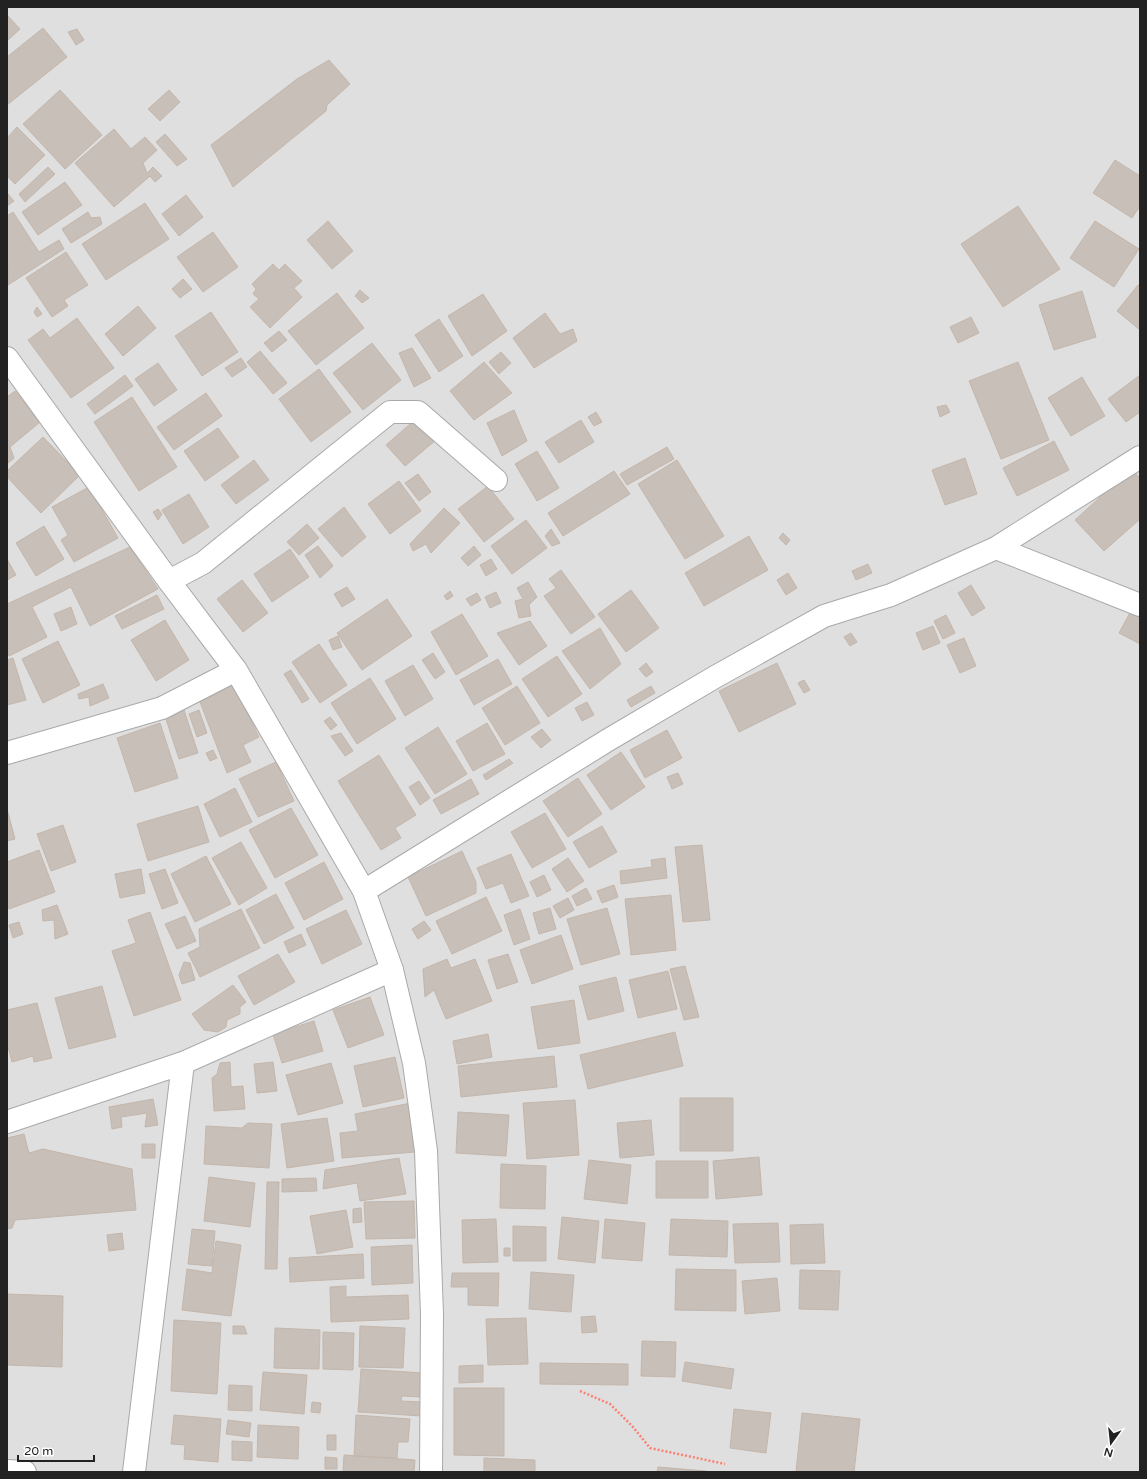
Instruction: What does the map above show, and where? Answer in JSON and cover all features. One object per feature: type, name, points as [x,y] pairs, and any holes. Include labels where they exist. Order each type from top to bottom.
[{"type":"street","points":[[7,358],[169,582],[236,670],[364,891],[392,970],[414,1063],[426,1151],[432,1314],[431,1472]]},
{"type":"street","points":[[169,582],[203,564],[390,412],[418,412],[496,480]]},
{"type":"street","points":[[364,891],[608,740],[715,677],[824,616],[891,595],[996,548],[1140,457]]},
{"type":"street","points":[[996,548],[1140,605]]},
{"type":"street","points":[[7,753],[162,708],[236,670]]},
{"type":"street","points":[[7,1122],[183,1063],[392,970]]},
{"type":"street","points":[[134,1472],[183,1063]]},
{"type":"street","points":[[7,1471],[25,1472]]},
{"type":"path","points":[[580,1391],[610,1404],[633,1427],[650,1448],[725,1464]]},
{"type":"shaded area","points":[[7,7],[1140,7],[1140,1472],[7,1472]]},
{"type":"building","points":[[7,15],[20,29],[7,41]]},
{"type":"building","points":[[43,28],[67,57],[7,105],[7,57]]},
{"type":"building","points":[[77,29],[84,40],[76,45],[68,32]]},
{"type":"building","points":[[329,60],[350,84],[327,105],[326,111],[233,187],[211,145],[297,79]]},
{"type":"building","points":[[60,90],[102,135],[65,169],[23,124]]},
{"type":"building","points":[[169,90],[180,102],[160,121],[148,109]]},
{"type":"building","points":[[17,127],[45,155],[15,184],[7,176],[7,138]]},
{"type":"building","points":[[114,129],[131,149],[145,137],[157,150],[143,163],[147,173],[153,167],[162,176],[155,182],[150,176],[114,207],[75,163]]},
{"type":"building","points":[[165,134],[187,159],[177,166],[156,142]]},
{"type":"building","points":[[1115,160],[1140,176],[1140,206],[1132,218],[1093,193]]},
{"type":"building","points":[[48,167],[55,174],[25,202],[19,194]]},
{"type":"building","points":[[65,182],[82,205],[38,235],[22,212]]},
{"type":"building","points":[[7,193],[14,201],[7,206]]},
{"type":"building","points":[[186,195],[203,217],[179,236],[162,214]]},
{"type":"building","points":[[145,203],[169,239],[106,280],[82,244]]},
{"type":"building","points":[[1018,206],[1060,269],[1003,307],[961,244]]},
{"type":"building","points":[[13,212],[39,252],[59,240],[64,249],[8,285],[7,216]]},
{"type":"building","points":[[88,212],[91,218],[100,217],[102,224],[71,243],[62,229]]},
{"type":"building","points":[[328,221],[353,251],[332,269],[307,240]]},
{"type":"building","points":[[1095,221],[1139,249],[1114,287],[1070,258]]},
{"type":"building","points":[[213,232],[238,267],[203,292],[177,257]]},
{"type":"building","points":[[66,252],[88,285],[64,300],[68,306],[52,317],[26,278]]},
{"type":"building","points":[[273,264],[279,270],[285,264],[302,281],[294,288],[302,297],[270,328],[250,307],[259,299],[253,294],[256,289],[252,284]]},
{"type":"building","points":[[183,279],[192,289],[180,298],[172,289]]},
{"type":"building","points":[[1138,285],[1140,286],[1140,330],[1117,311]]},
{"type":"building","points":[[360,290],[369,298],[362,303],[355,296]]},
{"type":"building","points":[[1082,291],[1096,337],[1054,350],[1039,305]]},
{"type":"building","points":[[337,293],[364,328],[316,365],[288,331]]},
{"type":"building","points":[[483,294],[507,331],[472,356],[448,316]]},
{"type":"building","points":[[138,306],[156,328],[123,356],[105,334]]},
{"type":"building","points":[[37,307],[42,314],[37,317],[34,312]]},
{"type":"building","points":[[211,312],[238,352],[202,376],[175,336]]},
{"type":"building","points":[[545,313],[560,334],[573,329],[577,341],[534,368],[513,338]]},
{"type":"building","points":[[971,317],[979,333],[958,343],[950,327]]},
{"type":"building","points":[[77,318],[114,368],[71,398],[28,340],[43,329],[50,338]]},
{"type":"building","points":[[439,319],[463,356],[439,372],[415,335]]},
{"type":"building","points":[[279,331],[287,340],[272,352],[264,343]]},
{"type":"building","points":[[372,343],[401,380],[363,410],[333,373]]},
{"type":"building","points":[[412,348],[431,378],[414,387],[399,353]]},
{"type":"building","points":[[260,351],[287,383],[273,394],[247,362]]},
{"type":"building","points":[[501,352],[511,363],[499,374],[489,362]]},
{"type":"building","points":[[241,358],[247,367],[232,377],[225,368]]},
{"type":"building","points":[[484,362],[512,393],[474,420],[450,391]]},
{"type":"building","points":[[1018,362],[1049,440],[1001,459],[969,381]]},
{"type":"building","points":[[158,363],[177,390],[154,406],[135,379]]},
{"type":"building","points":[[319,369],[351,412],[311,442],[279,399]]},
{"type":"building","points":[[125,375],[133,386],[95,414],[87,404]]},
{"type":"building","points":[[1140,375],[1140,412],[1126,422],[1108,399]]},
{"type":"building","points":[[1082,377],[1105,416],[1071,436],[1048,398]]},
{"type":"building","points":[[15,391],[40,422],[10,447],[14,458],[7,464],[7,397]]},
{"type":"building","points":[[206,393],[222,416],[174,450],[157,427]]},
{"type":"building","points":[[132,397],[177,467],[139,491],[94,422]]},
{"type":"building","points":[[946,405],[950,412],[940,417],[937,407]]},
{"type":"building","points":[[514,410],[527,441],[502,456],[487,423]]},
{"type":"building","points":[[596,412],[602,422],[594,426],[588,417]]},
{"type":"building","points":[[417,418],[436,440],[405,466],[386,445]]},
{"type":"building","points":[[581,420],[594,442],[559,463],[545,442]]},
{"type":"building","points":[[218,428],[239,457],[205,481],[184,451]]},
{"type":"building","points":[[43,437],[80,475],[41,513],[7,477],[7,471]]},
{"type":"building","points":[[1054,441],[1069,470],[1017,496],[1003,468]]},
{"type":"building","points":[[667,447],[674,459],[627,485],[620,474]]},
{"type":"building","points":[[537,451],[559,488],[537,501],[515,464]]},
{"type":"building","points":[[965,458],[977,494],[945,505],[932,470]]},
{"type":"building","points":[[254,460],[269,480],[236,504],[221,485]]},
{"type":"building","points":[[677,460],[724,536],[685,559],[638,484]]},
{"type":"building","points":[[1131,469],[1140,478],[1140,519],[1104,551],[1075,520]]},
{"type":"building","points":[[614,471],[630,494],[563,536],[548,513]]},
{"type":"building","points":[[418,474],[431,492],[419,501],[405,483]]},
{"type":"building","points":[[399,481],[421,511],[390,534],[368,504]]},
{"type":"building","points":[[488,486],[514,519],[484,542],[458,509]]},
{"type":"building","points":[[89,487],[118,538],[74,562],[61,540],[68,535],[52,507]]},
{"type":"building","points":[[189,494],[209,527],[183,544],[162,510]]},
{"type":"building","points":[[344,507],[366,537],[342,557],[318,529]]},
{"type":"building","points":[[444,508],[460,523],[431,553],[426,544],[413,551],[410,544]]},
{"type":"building","points":[[158,509],[162,514],[158,520],[153,512]]},
{"type":"building","points":[[526,520],[547,548],[512,574],[491,546]]},
{"type":"building","points":[[307,524],[319,538],[299,555],[287,542]]},
{"type":"building","points":[[44,526],[64,559],[36,576],[16,543]]},
{"type":"building","points":[[551,529],[560,543],[552,546],[545,536]]},
{"type":"building","points":[[783,533],[790,540],[786,545],[779,538]]},
{"type":"building","points":[[749,536],[768,570],[704,606],[685,573]]},
{"type":"building","points":[[318,546],[333,566],[320,578],[305,555]]},
{"type":"building","points":[[474,546],[481,555],[468,566],[461,558]]},
{"type":"building","points":[[130,547],[158,589],[90,626],[71,587],[32,607],[47,637],[9,656],[7,652],[7,604]]},
{"type":"building","points":[[290,549],[309,577],[272,602],[254,574]]},
{"type":"building","points":[[7,559],[16,575],[7,580]]},
{"type":"building","points":[[491,559],[497,569],[486,576],[480,565]]},
{"type":"building","points":[[868,564],[872,573],[856,580],[852,571]]},
{"type":"building","points":[[561,570],[595,617],[571,634],[544,596],[556,588],[549,579]]},
{"type":"building","points":[[788,573],[797,588],[786,595],[777,580]]},
{"type":"building","points":[[242,580],[268,613],[243,632],[217,599]]},
{"type":"building","points":[[528,582],[537,597],[529,605],[531,616],[519,618],[515,601],[523,599],[517,588]]},
{"type":"building","points":[[971,585],[985,608],[972,616],[958,593]]},
{"type":"building","points":[[347,587],[355,599],[342,607],[334,594]]},
{"type":"building","points":[[631,590],[659,628],[626,652],[598,614]]},
{"type":"building","points":[[450,591],[453,596],[447,600],[444,596]]},
{"type":"building","points":[[496,592],[501,603],[490,608],[485,597]]},
{"type":"building","points":[[477,593],[481,600],[471,606],[466,599]]},
{"type":"building","points":[[157,595],[164,609],[122,629],[115,616]]},
{"type":"building","points":[[387,599],[412,636],[362,670],[337,633]]},
{"type":"building","points":[[71,607],[77,624],[61,631],[54,614]]},
{"type":"building","points":[[1132,609],[1140,613],[1140,644],[1119,633]]},
{"type":"building","points":[[462,614],[488,656],[456,675],[431,632]]},
{"type":"building","points":[[946,615],[955,633],[943,639],[934,621]]},
{"type":"building","points":[[165,620],[189,660],[156,681],[131,640]]},
{"type":"building","points":[[530,621],[547,646],[519,665],[497,633]]},
{"type":"building","points":[[933,626],[940,643],[923,650],[916,633]]},
{"type":"building","points":[[600,628],[621,664],[590,689],[562,651]]},
{"type":"building","points":[[851,633],[857,642],[850,646],[844,637]]},
{"type":"building","points":[[338,636],[342,647],[333,650],[329,640]]},
{"type":"building","points":[[964,638],[976,666],[960,673],[947,645]]},
{"type":"building","points":[[58,641],[80,685],[43,703],[22,659]]},
{"type":"building","points":[[319,644],[347,685],[320,703],[292,662]]},
{"type":"building","points":[[433,653],[445,672],[435,679],[422,660]]},
{"type":"building","points":[[557,656],[582,694],[548,717],[522,679]]},
{"type":"building","points":[[13,658],[26,700],[7,705],[7,660]]},
{"type":"building","points":[[498,659],[512,684],[474,705],[460,680]]},
{"type":"building","points":[[646,663],[653,672],[646,677],[639,669]]},
{"type":"building","points":[[777,663],[796,704],[739,732],[719,691]]},
{"type":"building","points":[[413,665],[433,699],[405,716],[385,681]]},
{"type":"building","points":[[291,670],[309,699],[302,703],[284,674]]},
{"type":"building","points":[[370,678],[396,719],[357,744],[331,703]]},
{"type":"building","points":[[804,680],[810,690],[804,693],[798,683]]},
{"type":"building","points":[[103,684],[109,698],[90,706],[89,697],[79,699],[78,694]]},
{"type":"building","points":[[234,685],[259,737],[243,745],[251,762],[227,773],[200,702]]},
{"type":"building","points":[[517,686],[540,723],[505,745],[482,708]]},
{"type":"building","points":[[651,686],[655,693],[631,707],[627,700]]},
{"type":"building","points":[[587,702],[594,715],[582,721],[575,708]]},
{"type":"building","points":[[184,710],[198,753],[179,759],[165,716]]},
{"type":"building","points":[[199,710],[207,733],[197,737],[189,714]]},
{"type":"building","points":[[330,717],[337,725],[331,730],[324,721]]},
{"type":"building","points":[[160,723],[178,778],[135,792],[117,738]]},
{"type":"building","points":[[487,723],[505,754],[473,771],[456,741]]},
{"type":"building","points":[[438,727],[467,774],[435,794],[405,748]]},
{"type":"building","points":[[542,729],[551,740],[541,748],[531,737]]},
{"type":"building","points":[[667,730],[682,758],[645,778],[630,750]]},
{"type":"building","points":[[341,733],[353,751],[345,756],[331,736]]},
{"type":"building","points":[[213,750],[217,758],[210,761],[206,753]]},
{"type":"building","points":[[621,752],[645,787],[611,810],[587,775]]},
{"type":"building","points":[[379,755],[416,815],[395,828],[401,838],[381,850],[338,781]]},
{"type":"building","points":[[509,759],[513,763],[486,780],[483,775]]},
{"type":"building","points":[[276,762],[294,801],[258,817],[239,779]]},
{"type":"building","points":[[678,773],[683,784],[672,789],[667,777]]},
{"type":"building","points":[[578,778],[602,814],[568,837],[543,801]]},
{"type":"building","points":[[471,779],[479,794],[441,814],[433,800]]},
{"type":"building","points":[[419,781],[430,798],[420,805],[409,787]]},
{"type":"building","points":[[235,788],[252,822],[220,837],[204,804]]},
{"type":"building","points":[[198,806],[209,842],[148,861],[137,824]]},
{"type":"building","points":[[291,808],[318,855],[275,878],[249,830]]},
{"type":"building","points":[[7,809],[15,839],[7,841]]},
{"type":"building","points":[[545,813],[566,849],[532,868],[511,832]]},
{"type":"building","points":[[63,825],[76,862],[51,871],[37,834]]},
{"type":"building","points":[[602,826],[617,852],[589,868],[573,842]]},
{"type":"building","points":[[241,842],[267,888],[239,905],[212,858]]},
{"type":"building","points":[[702,845],[710,920],[683,922],[675,847]]},
{"type":"building","points":[[39,850],[55,892],[9,909],[7,905],[7,862]]},
{"type":"building","points":[[462,851],[476,882],[476,893],[426,916],[408,877]]},
{"type":"building","points":[[511,854],[529,896],[511,903],[503,883],[486,889],[477,868]]},
{"type":"building","points":[[206,856],[231,904],[195,922],[171,874]]},
{"type":"building","points":[[568,858],[584,881],[567,892],[552,869]]},
{"type":"building","points":[[665,858],[667,878],[621,884],[620,871],[652,867],[651,860]]},
{"type":"building","points":[[324,862],[343,899],[304,920],[285,883]]},
{"type":"building","points":[[141,869],[145,893],[120,898],[115,874]]},
{"type":"building","points":[[165,869],[178,903],[162,909],[149,874]]},
{"type":"building","points":[[544,875],[551,890],[537,897],[530,882]]},
{"type":"building","points":[[614,885],[618,897],[602,903],[597,891]]},
{"type":"building","points":[[586,888],[592,899],[577,906],[572,896]]},
{"type":"building","points":[[276,894],[294,928],[264,944],[246,910]]},
{"type":"building","points":[[671,895],[676,950],[631,955],[625,899]]},
{"type":"building","points":[[486,897],[502,931],[452,954],[436,921]]},
{"type":"building","points":[[568,898],[574,910],[560,918],[553,906]]},
{"type":"building","points":[[57,905],[68,934],[55,939],[54,920],[43,921],[42,910]]},
{"type":"building","points":[[550,908],[556,929],[539,934],[533,913]]},
{"type":"building","points":[[607,908],[620,954],[581,965],[567,919]]},
{"type":"building","points":[[241,909],[260,948],[200,977],[188,953],[200,947],[199,929]]},
{"type":"building","points":[[520,909],[530,939],[514,945],[504,915]]},
{"type":"building","points":[[346,910],[362,944],[322,964],[306,929]]},
{"type":"building","points":[[150,912],[181,1000],[134,1016],[112,951],[136,943],[128,920]]},
{"type":"building","points":[[185,916],[196,941],[177,949],[165,924]]},
{"type":"building","points":[[424,921],[431,930],[418,939],[412,929]]},
{"type":"building","points":[[19,922],[23,934],[13,938],[9,925]]},
{"type":"building","points":[[301,934],[306,945],[289,953],[284,942]]},
{"type":"building","points":[[561,935],[573,969],[532,984],[520,950]]},
{"type":"building","points":[[278,954],[295,982],[254,1005],[238,976]]},
{"type":"building","points":[[508,954],[518,982],[497,989],[488,960]]},
{"type":"building","points":[[447,959],[451,968],[475,959],[492,1001],[446,1019],[434,990],[425,997],[423,969]]},
{"type":"building","points":[[184,962],[190,963],[195,980],[182,984],[179,975]]},
{"type":"building","points":[[685,966],[699,1017],[684,1020],[670,969]]},
{"type":"building","points":[[668,971],[677,1009],[638,1018],[629,980]]},
{"type":"building","points":[[616,977],[624,1011],[588,1020],[579,986]]},
{"type":"building","points":[[233,985],[246,1002],[240,1007],[240,1014],[227,1020],[226,1027],[218,1032],[204,1030],[192,1014]]},
{"type":"building","points":[[102,986],[116,1037],[69,1049],[55,998]]},
{"type":"building","points":[[370,997],[384,1035],[348,1048],[333,1010]]},
{"type":"building","points":[[574,1000],[580,1043],[538,1049],[531,1007]]},
{"type":"building","points":[[37,1003],[52,1058],[34,1062],[33,1056],[12,1062],[7,1043],[7,1010]]},
{"type":"building","points":[[314,1021],[323,1051],[282,1063],[273,1034]]},
{"type":"building","points":[[675,1032],[683,1066],[588,1089],[580,1055]]},
{"type":"building","points":[[488,1034],[492,1057],[457,1064],[453,1041]]},
{"type":"building","points":[[554,1056],[557,1087],[461,1097],[458,1066]]},
{"type":"building","points":[[395,1057],[404,1098],[363,1107],[354,1066]]},
{"type":"building","points":[[230,1062],[231,1087],[243,1086],[245,1109],[214,1111],[212,1078],[217,1074],[220,1063]]},
{"type":"building","points":[[273,1062],[277,1091],[257,1093],[254,1064]]},
{"type":"building","points":[[331,1063],[343,1103],[298,1115],[286,1075]]},
{"type":"building","points":[[680,1098],[733,1098],[733,1151],[680,1151]]},
{"type":"building","points":[[153,1099],[158,1125],[145,1127],[147,1113],[121,1117],[122,1127],[112,1129],[109,1107]]},
{"type":"building","points":[[575,1100],[579,1155],[527,1159],[523,1103]]},
{"type":"building","points":[[411,1103],[415,1152],[342,1158],[340,1133],[358,1131],[355,1114]]},
{"type":"building","points":[[458,1112],[509,1115],[506,1156],[456,1153]]},
{"type":"building","points":[[327,1118],[334,1161],[287,1168],[281,1124]]},
{"type":"building","points":[[651,1120],[654,1155],[620,1158],[617,1123]]},
{"type":"building","points":[[248,1123],[272,1124],[269,1168],[204,1164],[206,1126],[242,1128]]},
{"type":"building","points":[[24,1134],[29,1153],[43,1149],[132,1169],[136,1210],[15,1220],[12,1228],[7,1229],[7,1138]]},
{"type":"building","points":[[142,1144],[155,1144],[155,1158],[142,1158]]},
{"type":"building","points":[[759,1157],[762,1195],[716,1199],[713,1161]]},
{"type":"building","points":[[399,1158],[406,1194],[360,1201],[357,1183],[323,1189],[325,1170]]},
{"type":"building","points":[[589,1160],[631,1165],[627,1204],[584,1199]]},
{"type":"building","points":[[656,1161],[708,1161],[708,1198],[656,1198]]},
{"type":"building","points":[[501,1164],[546,1166],[545,1209],[500,1208]]},
{"type":"building","points":[[209,1177],[255,1183],[250,1227],[204,1221]]},
{"type":"building","points":[[316,1178],[317,1191],[282,1192],[282,1179]]},
{"type":"building","points":[[267,1182],[279,1182],[277,1269],[265,1269]]},
{"type":"building","points":[[414,1201],[415,1238],[366,1239],[364,1202]]},
{"type":"building","points":[[361,1208],[362,1222],[353,1223],[353,1209]]},
{"type":"building","points":[[346,1210],[353,1247],[317,1254],[310,1216]]},
{"type":"building","points":[[562,1217],[599,1221],[595,1263],[558,1259]]},
{"type":"building","points":[[496,1219],[498,1262],[463,1263],[462,1220]]},
{"type":"building","points":[[605,1219],[645,1223],[642,1261],[602,1258]]},
{"type":"building","points":[[671,1219],[728,1221],[727,1257],[669,1255]]},
{"type":"building","points":[[778,1223],[780,1262],[735,1263],[733,1224]]},
{"type":"building","points":[[823,1224],[825,1263],[791,1264],[790,1225]]},
{"type":"building","points":[[513,1226],[546,1227],[546,1261],[513,1261]]},
{"type":"building","points":[[192,1229],[215,1231],[212,1266],[188,1264]]},
{"type":"building","points":[[122,1233],[124,1249],[109,1251],[107,1235]]},
{"type":"building","points":[[216,1241],[241,1245],[231,1316],[182,1310],[187,1269],[212,1273]]},
{"type":"building","points":[[412,1245],[413,1283],[372,1285],[371,1247]]},
{"type":"building","points":[[504,1248],[510,1248],[510,1256],[504,1256]]},
{"type":"building","points":[[363,1254],[364,1278],[290,1282],[289,1258]]},
{"type":"building","points":[[676,1269],[736,1270],[736,1311],[675,1310]]},
{"type":"building","points":[[800,1270],[840,1271],[838,1310],[799,1309]]},
{"type":"building","points":[[531,1272],[574,1275],[571,1312],[529,1309]]},
{"type":"building","points":[[452,1273],[499,1273],[498,1306],[468,1305],[468,1287],[451,1287]]},
{"type":"building","points":[[777,1278],[780,1311],[745,1314],[742,1281]]},
{"type":"building","points":[[346,1286],[346,1297],[408,1295],[409,1319],[331,1322],[330,1287]]},
{"type":"building","points":[[7,1294],[63,1296],[62,1367],[7,1365]]},
{"type":"building","points":[[595,1316],[597,1332],[582,1333],[581,1317]]},
{"type":"building","points":[[526,1318],[528,1364],[488,1365],[486,1319]]},
{"type":"building","points":[[174,1320],[221,1323],[217,1394],[171,1391]]},
{"type":"building","points":[[233,1326],[244,1326],[247,1334],[233,1334]]},
{"type":"building","points":[[360,1326],[405,1328],[403,1368],[359,1367]]},
{"type":"building","points":[[275,1328],[320,1330],[319,1369],[274,1368]]},
{"type":"building","points":[[323,1332],[354,1333],[353,1370],[323,1369]]},
{"type":"building","points":[[642,1341],[676,1342],[675,1377],[641,1376]]},
{"type":"building","points":[[685,1362],[734,1369],[731,1389],[682,1381]]},
{"type":"building","points":[[540,1363],[628,1364],[628,1385],[540,1384]]},
{"type":"building","points":[[483,1365],[483,1382],[459,1383],[459,1366]]},
{"type":"building","points":[[361,1369],[423,1373],[421,1397],[402,1396],[401,1401],[422,1402],[422,1416],[358,1412]]},
{"type":"building","points":[[263,1372],[307,1375],[304,1414],[260,1410]]},
{"type":"building","points":[[229,1385],[252,1386],[252,1411],[228,1410]]},
{"type":"building","points":[[454,1388],[504,1388],[504,1456],[454,1455]]},
{"type":"building","points":[[312,1402],[321,1403],[320,1413],[311,1412]]},
{"type":"building","points":[[734,1409],[771,1413],[766,1453],[730,1448]]},
{"type":"building","points":[[802,1413],[860,1419],[854,1472],[796,1472]]},
{"type":"building","points":[[174,1415],[221,1419],[218,1462],[184,1459],[185,1445],[171,1444]]},
{"type":"building","points":[[356,1415],[410,1419],[408,1442],[398,1442],[397,1458],[354,1456]]},
{"type":"building","points":[[228,1420],[251,1423],[249,1437],[226,1434]]},
{"type":"building","points":[[258,1425],[299,1427],[298,1459],[257,1457]]},
{"type":"building","points":[[327,1435],[336,1435],[336,1450],[327,1450]]},
{"type":"building","points":[[232,1441],[252,1442],[252,1461],[232,1460]]},
{"type":"building","points":[[344,1455],[415,1460],[414,1472],[343,1472]]},
{"type":"building","points":[[325,1457],[337,1458],[337,1469],[325,1469]]},
{"type":"building","points":[[484,1458],[535,1460],[535,1472],[484,1472]]},
{"type":"building","points":[[658,1467],[706,1471],[706,1472],[657,1472]]}]
